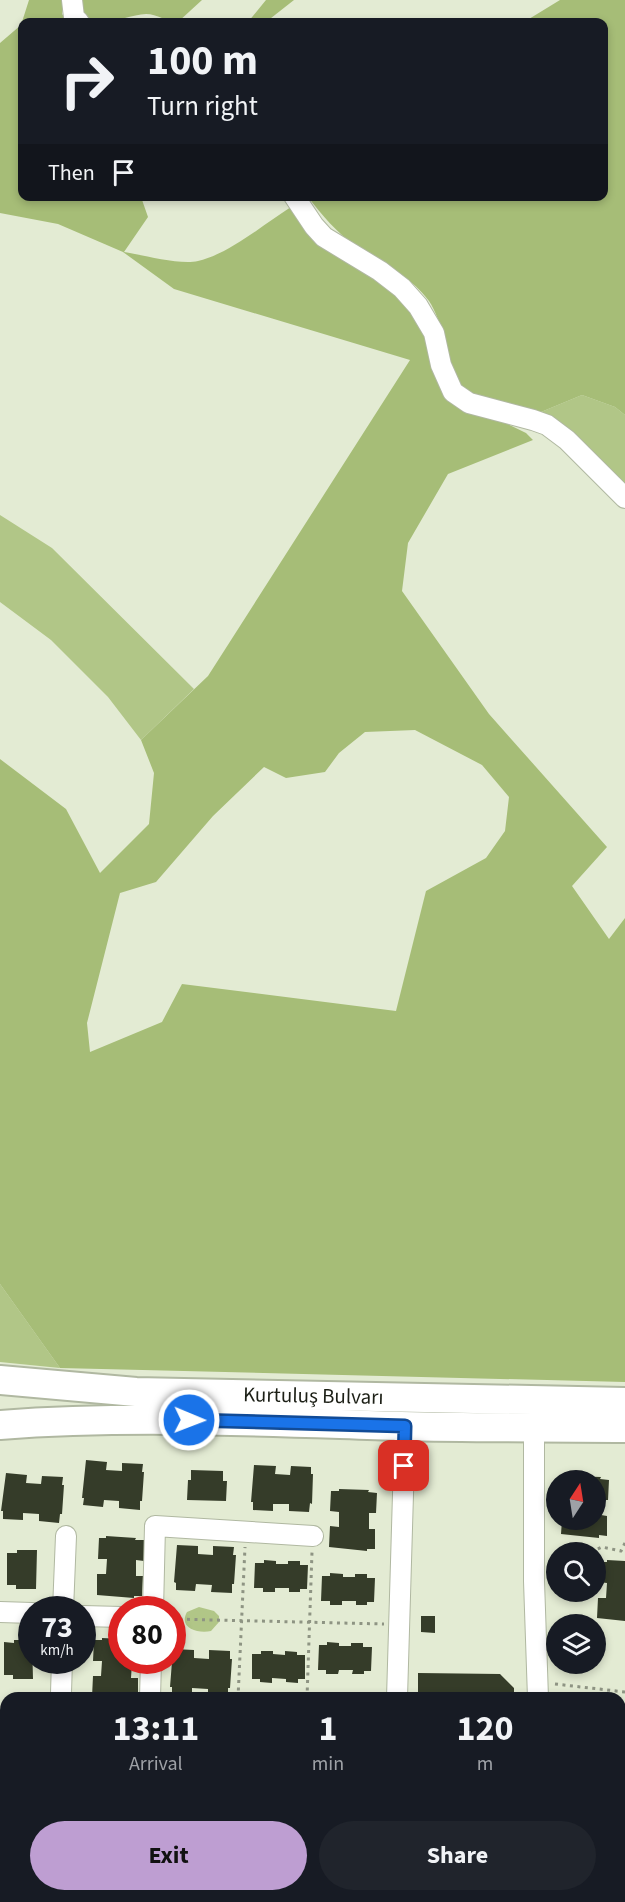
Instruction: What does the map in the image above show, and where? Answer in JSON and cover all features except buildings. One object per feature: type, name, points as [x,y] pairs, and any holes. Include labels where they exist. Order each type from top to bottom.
[{"type":"highway","name":"Kurtuluş Bulvarı","points":[[0,1380],[136,1392],[625,1401]]},
{"type":"highway","name":"Kurtuluş Bulvarı","points":[[0,1425],[65,1420],[147,1419],[405,1426],[625,1428]]},
{"type":"street","points":[[72,0],[75,18]]},
{"type":"street","points":[[297,201],[324,237],[380,271],[402,288],[418,306],[434,333],[441,365],[453,392],[469,403],[547,425],[567,440],[625,498]]},
{"type":"street","points":[[397,1692],[405,1426]]},
{"type":"street","points":[[534,1427],[534,1581],[538,1690]]},
{"type":"street","points":[[153,1596],[155,1526],[313,1536]]},
{"type":"street","points":[[64,1596],[66,1536]]},
{"type":"street","points":[[0,1612],[18,1613]]},
{"type":"street","points":[[61,1692],[62,1674]]},
{"type":"street","points":[[150,1692],[151,1674]]},
{"type":"path","points":[[238,1692],[245,1532]]},
{"type":"path","points":[[307,1692],[313,1536]]},
{"type":"path","points":[[606,1548],[621,1551],[625,1544]]},
{"type":"path","points":[[186,1619],[399,1624]]},
{"type":"path","points":[[538,1690],[625,1692]]},
{"type":"green space","points":[[29,0],[64,0],[62,14],[66,18],[23,18]]},
{"type":"green space","points":[[79,0],[202,0],[182,18],[162,18],[146,14],[124,18],[87,18],[82,12]]},
{"type":"green space","points":[[266,0],[294,0],[271,18],[251,18]]},
{"type":"green space","points":[[560,0],[625,0],[625,415],[615,407],[582,395],[541,412],[470,394],[457,385],[442,330],[429,301],[404,277],[342,235],[311,201],[608,201],[608,18],[531,18]]},
{"type":"green space","points":[[18,28],[18,201],[142,201],[148,217],[124,252],[181,262],[198,261],[222,252],[291,207],[390,288],[420,320],[436,376],[497,419],[526,433],[533,440],[448,474],[408,543],[402,591],[489,714],[607,847],[572,886],[609,939],[625,918],[625,1382],[60,1368],[0,1284],[0,759],[66,809],[100,873],[149,824],[154,773],[141,740],[208,676],[410,360],[174,289],[123,252],[58,224],[0,213],[0,43]],"holes":[[[415,730],[482,765],[509,797],[505,831],[486,858],[426,891],[396,1011],[182,984],[162,1022],[90,1052],[87,1023],[120,893],[156,882],[213,816],[264,767],[286,778],[325,772],[339,753],[365,732]]]},
{"type":"green space","points":[[582,395],[615,407],[625,415],[625,484],[563,426],[541,412]]},
{"type":"green space","points":[[0,515],[52,548],[194,689],[141,740],[108,697],[51,640],[0,602]]},
{"type":"green space","points":[[0,1284],[60,1368],[0,1362]]},
{"type":"green space","points":[[199,1607],[214,1611],[219,1616],[219,1622],[211,1631],[195,1631],[186,1624],[187,1612]]},
{"type":"route","points":[[189,1420],[405,1426],[404,1466]]}]
